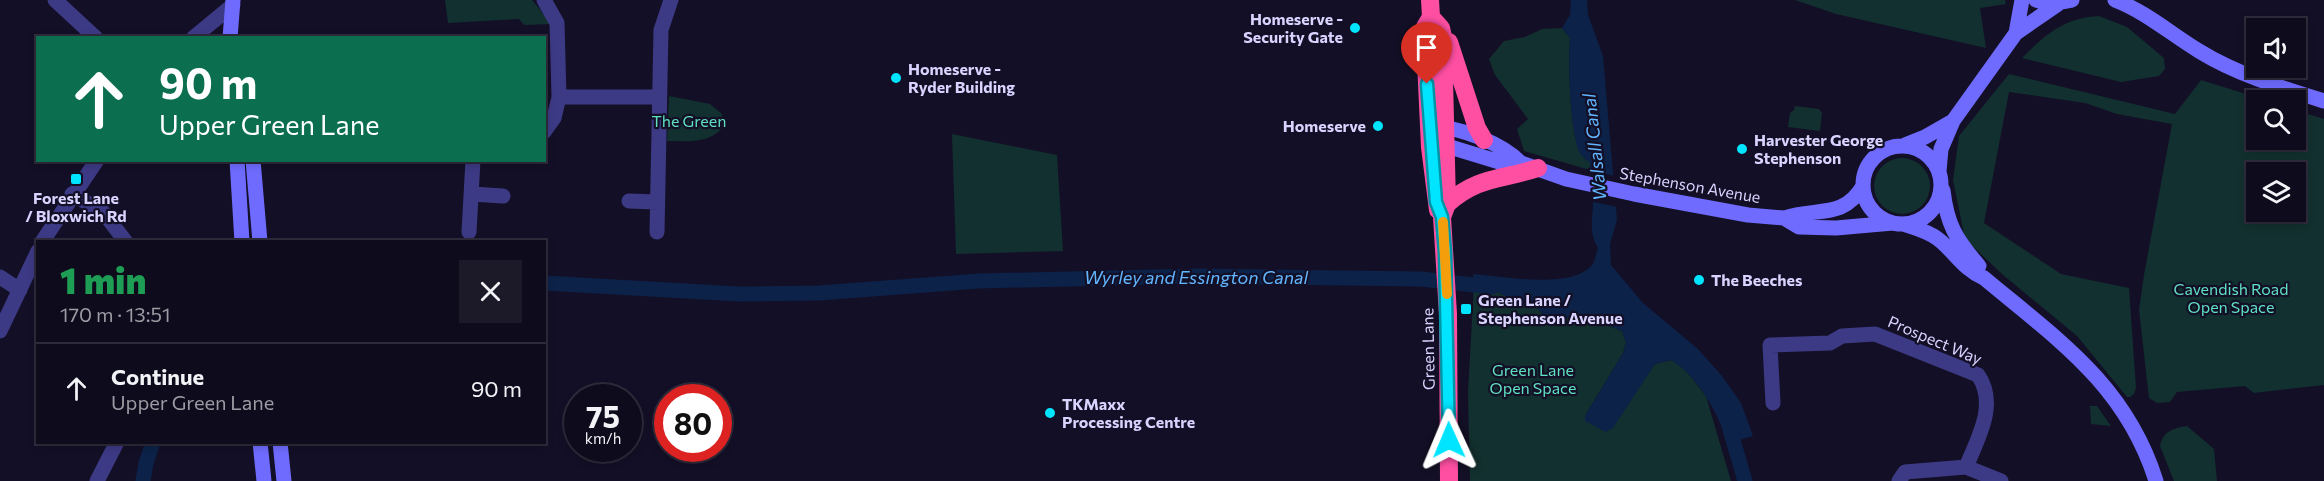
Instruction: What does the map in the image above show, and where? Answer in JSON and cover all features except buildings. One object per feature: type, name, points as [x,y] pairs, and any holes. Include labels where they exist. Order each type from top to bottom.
[{"type":"highway","points":[[1431,8],[1443,37],[1438,127]]},
{"type":"highway","points":[[1431,8],[1425,27],[1438,127]]},
{"type":"highway","points":[[1443,37],[1451,44],[1477,128],[1484,140]]},
{"type":"highway","name":"Green Lane","points":[[1438,127],[1448,314],[1449,481]]},
{"type":"highway","points":[[1444,210],[1456,196],[1485,180],[1516,175],[1529,166]]},
{"type":"street","points":[[55,0],[94,36]]},
{"type":"street","points":[[544,0],[557,23],[559,97],[554,118],[546,129]]},
{"type":"street","points":[[657,232],[661,30],[672,0]]},
{"type":"street","points":[[2012,38],[2022,0]]},
{"type":"street","points":[[2036,0],[2050,4],[2065,2]]},
{"type":"street","points":[[2115,0],[2130,3],[2201,52],[2242,72],[2324,100]]},
{"type":"street","points":[[1953,121],[1925,137],[1880,152],[1870,161],[1864,173],[1865,199],[1881,218],[1898,224],[1916,222],[1928,215],[1938,200],[1941,149],[1953,121],[2012,38],[2046,10],[2065,2]]},
{"type":"street","points":[[195,36],[233,3]]},
{"type":"street","points":[[230,36],[233,3]]},
{"type":"street","points":[[233,3],[241,36]]},
{"type":"street","points":[[559,97],[659,97]]},
{"type":"street","name":"Stephenson Avenue","points":[[1438,127],[1484,140],[1510,152],[1529,166]]},
{"type":"street","points":[[1905,145],[1917,148],[1929,155],[1940,176]]},
{"type":"street","name":"Stephenson Avenue","points":[[1439,146],[1506,164],[1529,166],[1573,180],[1634,194],[1784,218],[1799,227],[1898,224],[1928,232],[1971,272],[1984,278],[2062,342],[2101,381],[2143,446],[2156,481]]},
{"type":"street","points":[[43,240],[96,162]]},
{"type":"street","points":[[237,162],[242,240]]},
{"type":"street","points":[[252,162],[260,240]]},
{"type":"street","points":[[469,232],[473,162]]},
{"type":"street","name":"Stephenson Avenue","points":[[1940,176],[1950,226],[1959,242],[1978,265],[1984,278]]},
{"type":"street","name":"Stephenson Avenue","points":[[1784,218],[1799,213],[1840,209],[1856,197],[1863,186]]},
{"type":"street","points":[[72,194],[103,212],[124,240]]},
{"type":"street","points":[[472,194],[503,196]]},
{"type":"street","points":[[629,201],[657,202]]},
{"type":"street","points":[[0,332],[36,255]]},
{"type":"street","points":[[0,277],[20,290]]},
{"type":"street","name":"Prospect Way","points":[[1773,403],[1770,345],[1830,343],[1842,336],[1875,334],[1978,375],[1986,386],[1987,412],[1966,467]]},
{"type":"street","points":[[97,481],[116,444]]},
{"type":"street","points":[[260,444],[264,481]]},
{"type":"street","points":[[280,444],[284,481]]},
{"type":"street","points":[[1899,481],[1905,472],[1966,467],[2001,481]]},
{"type":"green space","points":[[445,0],[532,0],[552,24],[524,25],[519,19],[448,23]]},
{"type":"green space","points":[[1795,0],[2005,0],[2006,4],[1980,8],[1986,48],[1836,14]]},
{"type":"green space","points":[[2099,16],[2127,27],[2164,58],[2165,69],[2159,76],[2121,82],[2022,58],[2056,29],[2076,20]]},
{"type":"green space","points":[[1562,28],[1570,38],[1569,63],[1574,130],[1581,153],[1590,162],[1590,170],[1524,151],[1517,129],[1528,119],[1495,75],[1489,59],[1504,41],[1525,37],[1542,29]]},
{"type":"green space","name":"Cavendish Road Open Space","points":[[2009,74],[2175,114],[2201,80],[2246,94],[2246,150],[2306,150],[2306,113],[2324,119],[2324,385],[2254,393],[2245,386],[2177,392],[2170,402],[2157,403],[2149,398],[2139,310],[2172,124],[2117,114],[2085,103],[2009,92],[1984,223],[2061,274],[2129,288],[2136,388],[2130,397],[2127,397],[2077,336],[2002,274],[1965,239],[1953,180],[1959,136]]},
{"type":"green space","name":"The Green","points":[[669,96],[710,104],[722,114],[722,128],[711,137],[704,139],[667,141]]},
{"type":"green space","points":[[1795,106],[1819,109],[1822,113],[1820,131],[1788,127],[1790,113]]},
{"type":"green space","points":[[952,134],[1057,155],[1063,251],[956,254]]},
{"type":"green space","points":[[1902,158],[1913,160],[1922,166],[1928,175],[1930,186],[1928,197],[1922,206],[1913,212],[1902,214],[1891,212],[1882,206],[1876,197],[1874,186],[1876,175],[1882,166],[1891,160]]},
{"type":"green space","name":"Green Lane Open Space","points":[[1474,284],[1497,291],[1513,301],[1534,305],[1545,316],[1592,319],[1622,331],[1626,343],[1623,353],[1585,416],[1647,376],[1655,364],[1672,360],[1684,368],[1706,396],[1731,481],[1470,481],[1468,392]]},
{"type":"green space","points":[[2090,406],[2097,406],[2111,426],[2091,424]]},
{"type":"green space","points":[[2187,426],[2214,449],[2217,481],[2174,481],[2160,446],[2161,441],[2170,431]]},
{"type":"water","name":"Walsall Canal","points":[[1571,0],[1587,0],[1588,15],[1603,56],[1617,220],[1610,244],[1611,265],[1643,303],[1698,349],[1722,376],[1741,403],[1753,436],[1729,443],[1713,408],[1699,386],[1671,360],[1655,364],[1613,428],[1606,432],[1585,421],[1585,416],[1623,353],[1626,343],[1622,331],[1592,319],[1545,316],[1534,305],[1513,301],[1497,291],[1474,284],[1473,274],[1536,280],[1569,277],[1582,273],[1592,265],[1595,259],[1598,248],[1592,232],[1593,201],[1590,163],[1581,154],[1574,130],[1570,97],[1570,38],[1562,28],[1570,15]]},
{"type":"pier","points":[[1587,169],[1615,176],[1618,207],[1589,201]]},
{"type":"waterway","name":"Wyrley and Essington Canal","points":[[546,283],[739,294],[819,293],[979,281],[1196,276],[1421,279],[1492,287]]},
{"type":"waterway","name":"Wyrley and Essington Canal","points":[[1728,423],[1745,481]]},
{"type":"waterway","name":"Wyrley and Essington Canal","points":[[143,481],[152,444]]},
{"type":"slow traffic","points":[[1443,222],[1447,294]]},
{"type":"place","name":"Homeserve - Security Gate","points":[[1355,28]]},
{"type":"place","name":"Homeserve - Ryder Building","points":[[896,78]]},
{"type":"place","name":"Homeserve","points":[[1378,126]]},
{"type":"place","name":"Harvester George Stephenson","points":[[1742,149]]},
{"type":"place","name":"Forest Lane / Bloxwich Rd","points":[[76,179]]},
{"type":"place","name":"The Beeches","points":[[1699,280]]},
{"type":"place","name":"Green Lane / Stephenson Avenue","points":[[1466,309]]},
{"type":"place","name":"TKMaxx Processing Centre","points":[[1050,413]]},
{"type":"route","points":[[1427,84],[1436,208],[1442,217],[1444,236],[1448,314],[1449,440]]}]
